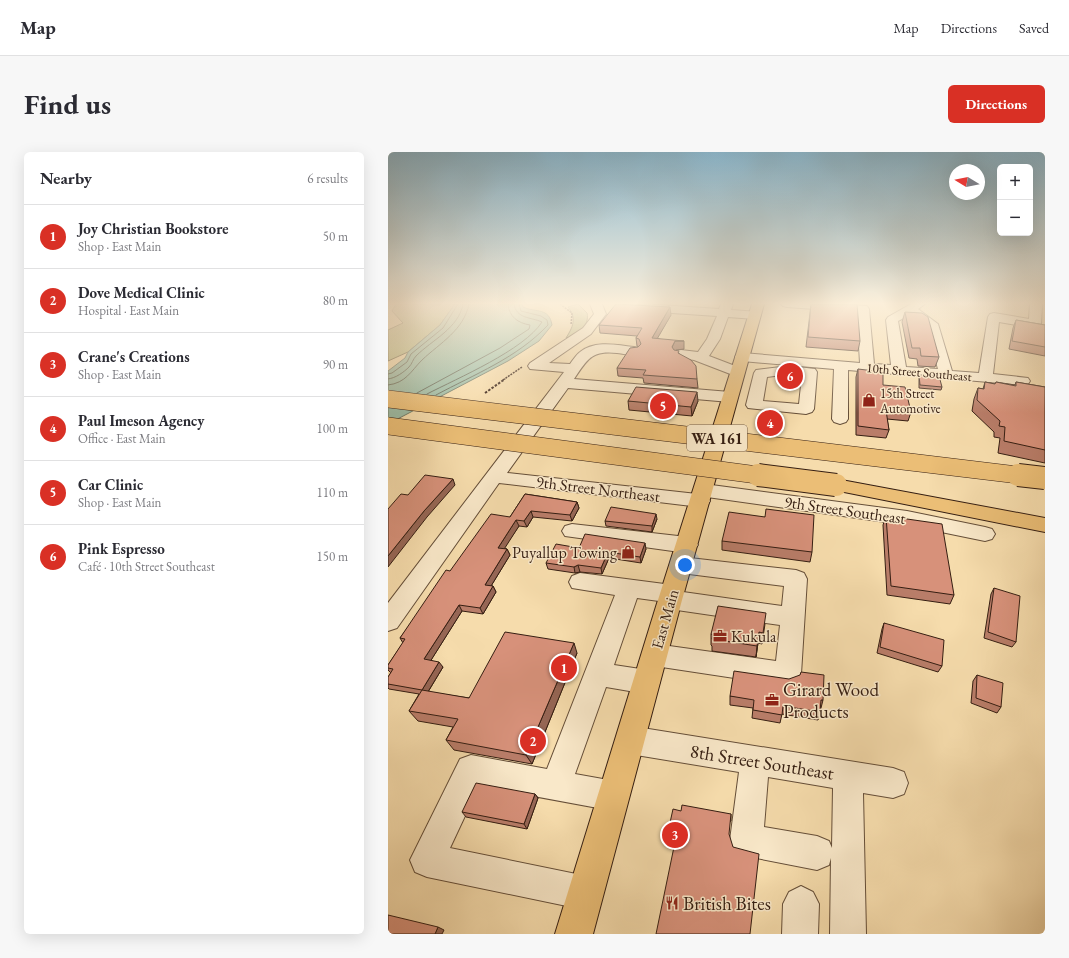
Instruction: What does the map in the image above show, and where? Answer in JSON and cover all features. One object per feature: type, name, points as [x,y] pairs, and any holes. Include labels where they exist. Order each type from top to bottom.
[{"type":"main road","name":"East Main","points":[[574,934],[730,398],[745,367],[750,340]]},
{"type":"main road","name":"WA 161","points":[[388,399],[814,449],[1045,478]]},
{"type":"main road","name":"WA 161","points":[[388,426],[1045,514]]},
{"type":"main road","points":[[814,449],[1045,472]]},
{"type":"main road","points":[[836,485],[1045,525]]},
{"type":"street","points":[[573,340],[535,366],[574,369]]},
{"type":"street","points":[[702,357],[708,351],[713,340]]},
{"type":"street","points":[[865,340],[867,368]]},
{"type":"street","points":[[895,340],[899,370]]},
{"type":"street","points":[[937,340],[946,374]]},
{"type":"street","points":[[985,378],[991,340]]},
{"type":"street","points":[[388,621],[584,355],[592,350],[606,348],[634,350]]},
{"type":"street","points":[[681,354],[702,357],[809,383]]},
{"type":"street","points":[[564,383],[730,398],[754,402],[754,404],[806,409],[810,372],[789,366],[760,373],[745,367]]},
{"type":"street","points":[[840,419],[841,366]]},
{"type":"street","name":"10th Street Southeast","points":[[745,367],[841,366],[1023,381]]},
{"type":"street","points":[[745,367],[754,402]]},
{"type":"street","name":"9th Street Northeast","points":[[495,477],[702,495]]},
{"type":"street","name":"9th Street Southeast","points":[[702,495],[907,518],[985,534]]},
{"type":"street","points":[[572,531],[796,579],[788,674],[655,655]]},
{"type":"street","points":[[580,582],[793,617]]},
{"type":"street","points":[[556,785],[629,589]]},
{"type":"street","points":[[598,674],[647,682]]},
{"type":"street","name":"8th Street Southeast","points":[[630,740],[893,783]]},
{"type":"street","points":[[755,761],[746,840],[817,854]]},
{"type":"street","points":[[586,893],[427,860],[471,770],[614,796]]},
{"type":"street","points":[[848,776],[848,934]]},
{"type":"path","points":[[482,396],[527,363]]},
{"type":"shaded area","points":[[388,340],[422,340],[408,352],[388,361]]},
{"type":"water","points":[[422,340],[539,340],[508,361],[388,424],[388,371],[405,358],[408,352]]},
{"type":"building","points":[[640,340],[684,341],[675,341],[672,347],[674,350],[679,351],[678,353],[691,360],[696,366],[697,379],[643,375],[646,370],[617,368],[630,348],[638,347],[641,344]]},
{"type":"building","points":[[911,340],[934,340],[939,357],[921,356],[920,348],[912,348]]},
{"type":"building","points":[[1045,340],[1045,347],[1012,341]]},
{"type":"building","points":[[858,369],[883,372],[883,385],[905,387],[911,412],[886,410],[889,430],[858,426]]},
{"type":"building","points":[[919,375],[939,376],[942,387],[920,385]]},
{"type":"building","points":[[985,382],[995,384],[996,382],[1016,386],[1016,382],[1045,387],[1045,450],[1004,441],[1005,427],[999,426],[1000,421],[977,400],[978,388],[984,389]]},
{"type":"building","points":[[636,387],[697,392],[691,407],[628,401]]},
{"type":"building","points":[[425,475],[453,479],[424,511],[388,556],[388,509],[401,494],[408,495]]},
{"type":"building","points":[[525,494],[577,502],[570,515],[531,511],[524,521],[516,520],[498,548],[507,549],[485,585],[493,586],[480,608],[459,605],[424,659],[439,662],[422,690],[388,684],[388,677],[393,669],[388,668],[388,665],[405,639],[400,638],[446,570],[450,571],[491,514],[510,517]]},
{"type":"building","points":[[611,507],[656,514],[652,526],[605,521]]},
{"type":"building","points":[[766,509],[814,515],[812,552],[722,541],[729,512],[765,517]]},
{"type":"building","points":[[886,516],[942,524],[954,595],[891,586]]},
{"type":"building","points":[[585,534],[645,543],[640,557],[608,552],[601,568],[578,565],[574,567],[546,563],[556,544],[579,548]]},
{"type":"building","points":[[994,588],[1020,596],[1016,642],[988,632]]},
{"type":"building","points":[[718,606],[766,613],[763,633],[759,632],[757,646],[712,639],[713,635],[711,634]]},
{"type":"building","points":[[884,623],[944,640],[942,666],[880,647]]},
{"type":"building","points":[[505,632],[574,643],[526,755],[446,740],[458,719],[409,711],[422,690],[469,698]]},
{"type":"building","points":[[734,671],[789,679],[800,675],[801,672],[824,675],[823,700],[821,700],[820,712],[783,706],[782,715],[753,710],[754,700],[730,696]]},
{"type":"building","points":[[977,675],[1003,683],[1001,707],[976,698]]},
{"type":"building","points":[[476,783],[535,794],[524,824],[462,812]]},
{"type":"building","points":[[682,805],[731,814],[729,834],[733,847],[759,854],[750,934],[656,934],[675,842],[666,841],[673,809],[681,811]]},
{"type":"building","points":[[388,915],[438,927],[435,934],[388,934]]},
{"type":"place","name":"Pink Espresso","points":[[790,376]]},
{"type":"place","name":"15th Street Automotive","points":[[869,400]]},
{"type":"place","name":"Car Clinic","points":[[663,406]]},
{"type":"place","name":"Paul Imeson Agency","points":[[770,423]]},
{"type":"place","name":"Puyallup Towing","points":[[628,552]]},
{"type":"place","name":"Kukula","points":[[720,636]]},
{"type":"place","name":"Joy Christian Bookstore","points":[[564,668]]},
{"type":"place","name":"Girard Wood Products","points":[[772,700]]},
{"type":"place","name":"Dove Medical Clinic","points":[[533,741]]},
{"type":"place","name":"Crane's Creations","points":[[675,835]]},
{"type":"place","name":"British Bites","points":[[672,903]]}]
